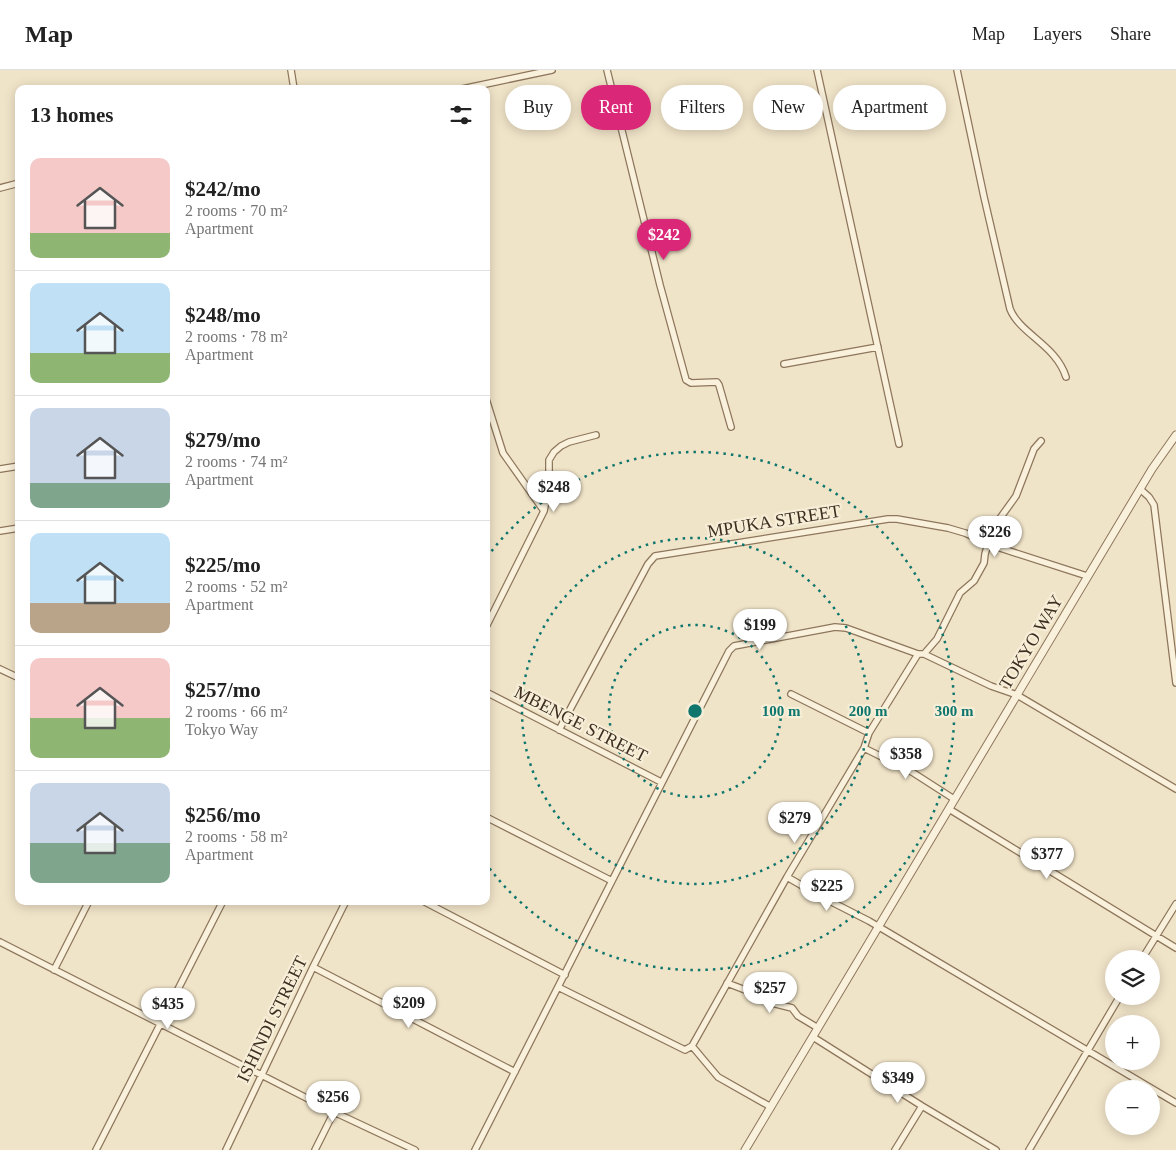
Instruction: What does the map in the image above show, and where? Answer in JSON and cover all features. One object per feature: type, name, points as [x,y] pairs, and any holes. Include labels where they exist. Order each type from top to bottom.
[{"type":"street","points":[[291,70],[293,85]]},
{"type":"street","points":[[481,85],[552,70]]},
{"type":"street","points":[[606,70],[686,380],[691,383],[717,382],[731,427]]},
{"type":"street","points":[[817,70],[899,444]]},
{"type":"street","points":[[957,70],[1012,313],[1053,353],[1064,370],[1066,377]]},
{"type":"street","points":[[0,188],[15,184]]},
{"type":"street","points":[[784,364],[878,347]]},
{"type":"street","points":[[490,412],[503,453],[544,510]]},
{"type":"street","points":[[490,619],[544,510],[549,486],[549,460],[561,446],[596,435]]},
{"type":"street","name":"TOKYO WAY","points":[[745,1150],[1152,469],[1176,435]]},
{"type":"street","points":[[558,987],[685,1050],[692,1046],[787,877],[864,748],[869,733],[921,654],[937,639],[960,593],[974,581],[984,563],[988,544],[996,523],[1016,496],[1034,449],[1041,441]]},
{"type":"street","points":[[0,469],[15,467]]},
{"type":"street","points":[[1140,489],[1154,505],[1176,682]]},
{"type":"street","name":"MPUKA STREET","points":[[559,730],[648,564],[655,556],[888,518],[948,528],[965,533],[988,544],[1088,576]]},
{"type":"street","points":[[0,531],[15,529]]},
{"type":"street","points":[[474,1150],[565,975],[661,782],[729,651],[734,646],[840,627],[921,654],[999,689],[1017,695],[1176,789]]},
{"type":"street","points":[[0,669],[15,676]]},
{"type":"street","name":"MBENGE STREET","points":[[490,694],[661,782]]},
{"type":"street","points":[[790,694],[869,733]]},
{"type":"street","points":[[864,748],[912,772],[954,799]]},
{"type":"street","points":[[949,809],[1176,948]]},
{"type":"street","points":[[490,820],[612,881]]},
{"type":"street","points":[[787,877],[879,928],[1176,1103]]},
{"type":"street","points":[[1147,950],[1176,904]]},
{"type":"street","points":[[54,970],[87,905]]},
{"type":"street","points":[[96,1150],[221,905]]},
{"type":"street","name":"ISHINDI STREET","points":[[226,1150],[344,905]]},
{"type":"street","points":[[431,905],[565,975]]},
{"type":"street","points":[[0,942],[261,1076],[415,1150]]},
{"type":"street","points":[[313,967],[515,1072]]},
{"type":"street","points":[[728,983],[772,1003],[792,1008],[798,1016],[818,1028]]},
{"type":"street","points":[[1029,1150],[1115,1005]]},
{"type":"street","points":[[813,1037],[996,1150]]},
{"type":"street","points":[[692,1046],[718,1077],[771,1107]]},
{"type":"street","points":[[895,1150],[922,1106]]},
{"type":"street","points":[[315,1150],[334,1112]]}]
